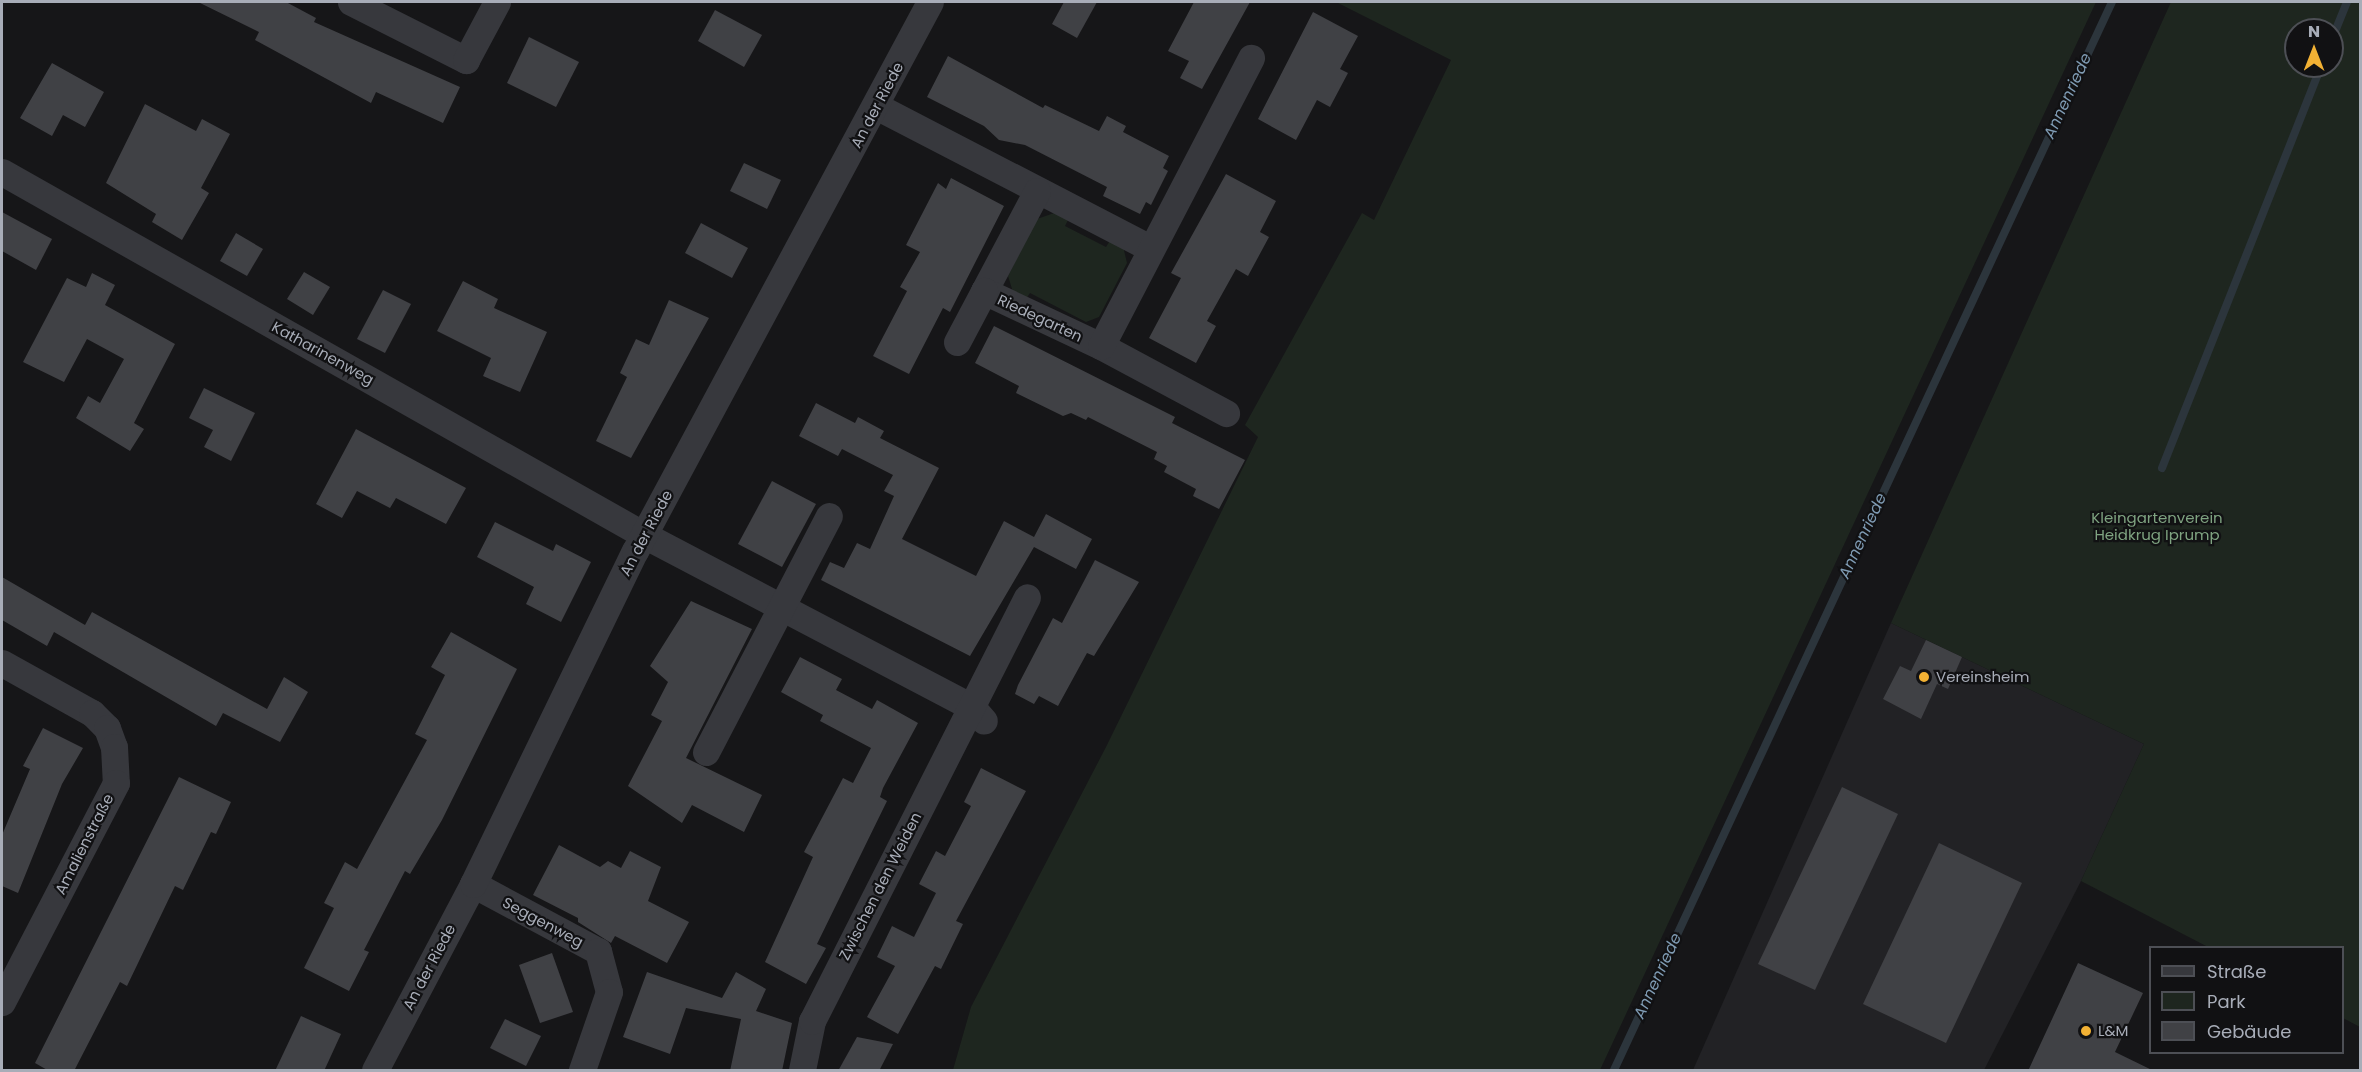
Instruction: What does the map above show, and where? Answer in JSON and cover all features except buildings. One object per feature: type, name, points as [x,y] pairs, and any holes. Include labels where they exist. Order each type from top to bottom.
[{"type":"street","points":[[351,2],[466,60],[497,2]]},
{"type":"street","name":"An der Riede","points":[[375,1071],[473,884],[644,535],[930,2]]},
{"type":"street","name":"Riedegarten","points":[[1101,346],[1150,248],[1251,58]]},
{"type":"street","points":[[876,106],[1150,248]]},
{"type":"street","name":"Katharinenweg","points":[[2,172],[644,535]]},
{"type":"street","name":"Riedegarten","points":[[1037,191],[984,291],[1101,346],[1226,413]]},
{"type":"street","points":[[957,342],[984,291]]},
{"type":"street","points":[[706,752],[829,516]]},
{"type":"street","points":[[644,535],[978,714]]},
{"type":"street","name":"Zwischen den Weiden","points":[[802,1071],[812,1021],[978,714],[1028,598]]},
{"type":"street","name":"Amalienstraße","points":[[2,663],[92,713],[107,728],[114,747],[116,783],[2,1002]]},
{"type":"street","name":"Seggenweg","points":[[473,884],[598,951],[609,992],[582,1071]]},
{"type":"shaded area","points":[[1891,623],[2144,744],[2081,881],[1984,1070],[1693,1070]]},
{"type":"green space","points":[[1336,2],[2096,2],[1600,1070],[953,1070],[971,1007],[1106,747],[1258,437],[1245,425],[1362,213],[1374,220],[1451,60]]},
{"type":"green space","name":"Kleingartenverein Heidkrug Iprump","points":[[2171,2],[2360,2],[2360,1027],[2344,1019],[2344,946],[2206,946],[2081,881],[2144,744],[1891,623]]},
{"type":"green space","points":[[1057,212],[1069,218],[1065,226],[1106,247],[1111,239],[1123,246],[1127,263],[1099,317],[1086,322],[1030,293],[1026,299],[1013,292],[1008,276],[1037,219]]},
{"type":"waterway","name":"Annenriede","points":[[1614,1070],[2112,2]]},
{"type":"waterway","points":[[2341,18],[2347,2]]},
{"type":"waterway","points":[[2162,468],[2316,78]]},
{"type":"place","name":"Vereinsheim","points":[[1924,677]]},
{"type":"place","name":"L&M","points":[[2086,1031]]}]
